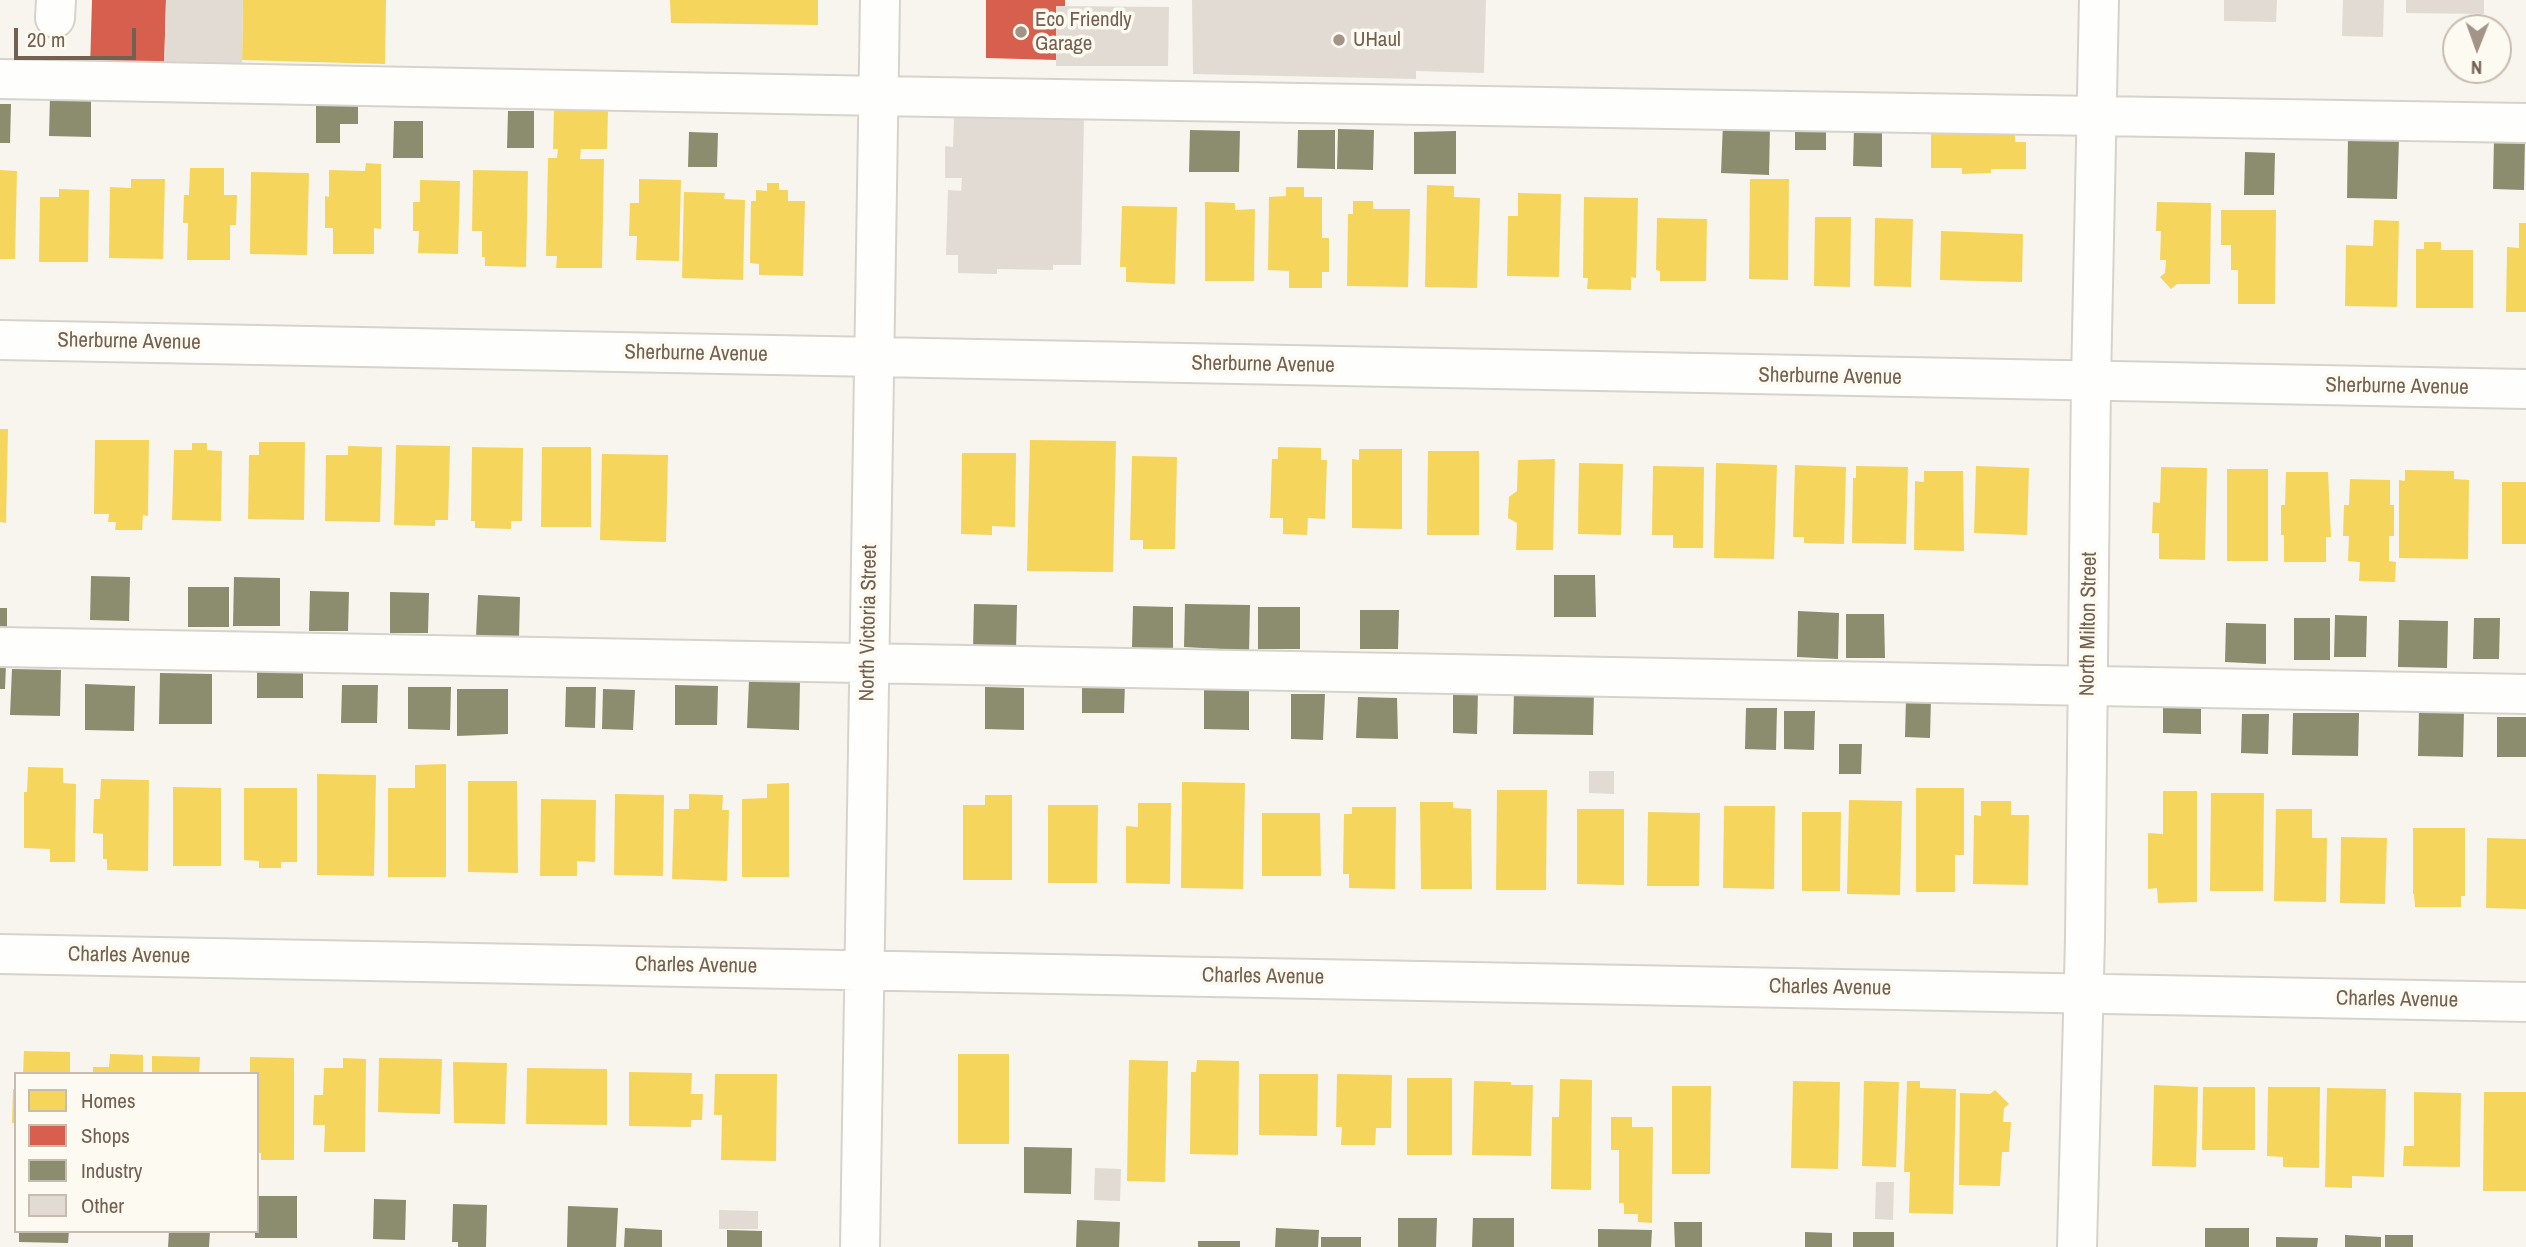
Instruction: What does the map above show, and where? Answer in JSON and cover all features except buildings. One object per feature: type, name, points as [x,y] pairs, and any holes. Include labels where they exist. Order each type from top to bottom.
[{"type":"street","name":"North Victoria Street","points":[[860,1247],[880,0]]},
{"type":"street","name":"North Milton Street","points":[[2077,1247],[2084,994],[2091,382],[2099,0]]},
{"type":"street","points":[[0,79],[2526,123]]},
{"type":"street","name":"Sherburne Avenue","points":[[0,340],[2526,389]]},
{"type":"street","points":[[0,647],[2526,694]]},
{"type":"street","name":"Charles Avenue","points":[[0,954],[2526,1002]]},
{"type":"place","name":"Eco Friendly Garage","points":[[1021,32]]},
{"type":"place","name":"UHaul","points":[[1339,40]]}]
